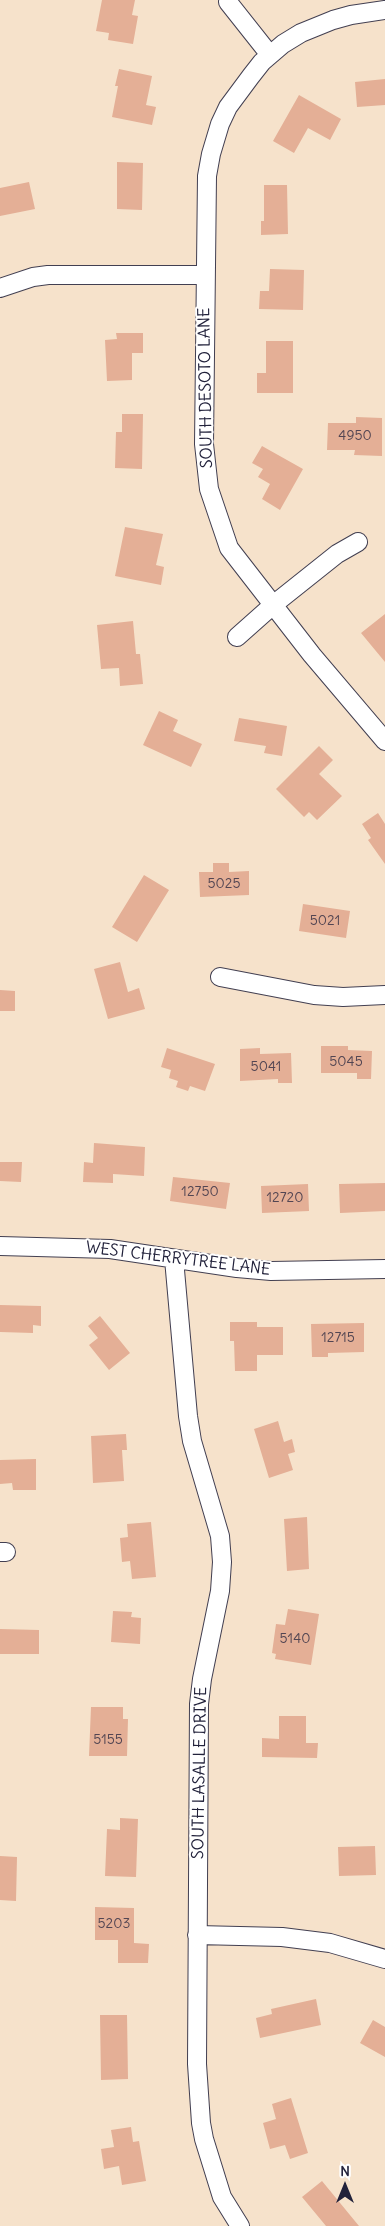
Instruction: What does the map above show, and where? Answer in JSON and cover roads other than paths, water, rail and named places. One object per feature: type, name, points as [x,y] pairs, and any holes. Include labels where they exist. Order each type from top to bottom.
[{"type":"street","points":[[228,2],[270,55]]},
{"type":"street","name":"SOUTH DESOTO LANE","points":[[385,10],[351,15],[301,33],[270,55],[251,76],[228,107],[220,124],[207,176],[204,444],[209,489],[230,548],[273,605],[385,741]]},
{"type":"street","points":[[0,288],[33,277],[48,275],[206,275]]},
{"type":"street","points":[[237,637],[273,605],[337,554],[358,542]]},
{"type":"street","points":[[220,977],[314,995],[342,997],[385,995]]},
{"type":"street","name":"WEST CHERRYTREE LANE","points":[[0,1246],[110,1249],[271,1271],[385,1269]]},
{"type":"street","name":"SOUTH LASALLE DRIVE","points":[[174,1259],[188,1416],[192,1441],[220,1536],[222,1562],[220,1591],[202,1679],[200,1704],[197,2064],[201,2123],[222,2196],[240,2226]]},
{"type":"street","points":[[197,1935],[292,1939],[330,1943],[385,1959]]}]
